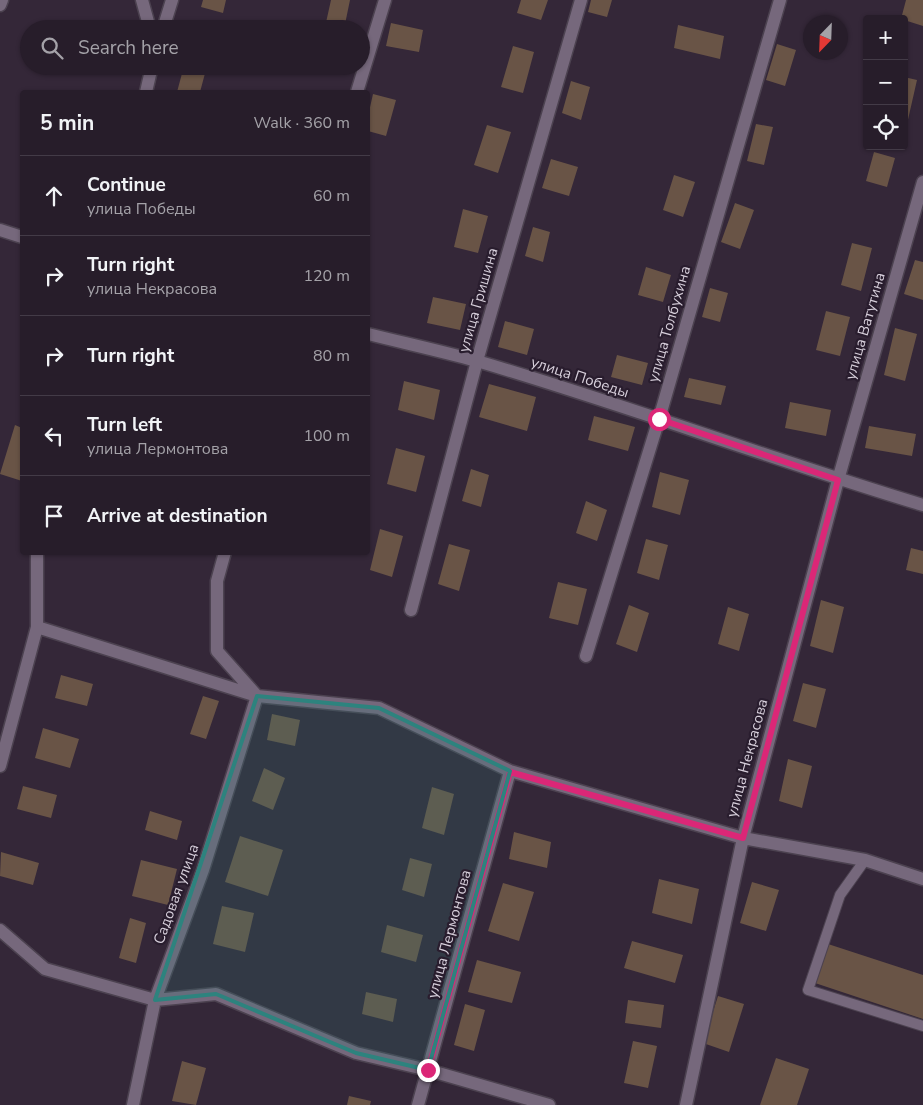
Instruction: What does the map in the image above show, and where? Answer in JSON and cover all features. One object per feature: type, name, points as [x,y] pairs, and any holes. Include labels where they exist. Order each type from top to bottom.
[{"type":"street","points":[[0,5],[2,0]]},
{"type":"street","points":[[142,0],[148,20]]},
{"type":"street","points":[[166,20],[172,0]]},
{"type":"street","points":[[370,49],[385,0]]},
{"type":"street","name":"улица Гришина","points":[[411,610],[477,361],[581,0]]},
{"type":"street","name":"улица Толбухина","points":[[586,656],[659,419],[780,0]]},
{"type":"street","points":[[146,90],[150,75]]},
{"type":"street","points":[[358,90],[362,75]]},
{"type":"street","name":"улица Ватутина","points":[[838,480],[923,182]]},
{"type":"street","points":[[0,230],[20,236]]},
{"type":"street","name":"улица Победы","points":[[370,334],[477,361],[659,419],[838,480],[923,505]]},
{"type":"street","name":"улица Некрасова","points":[[686,1105],[743,838],[838,480]]},
{"type":"street","points":[[0,766],[37,627],[37,555]]},
{"type":"street","points":[[224,555],[217,581],[217,650],[257,696]]},
{"type":"street","points":[[37,627],[257,696],[379,708],[510,772],[743,838],[865,860],[923,879]]},
{"type":"street","name":"Садовая улица","points":[[133,1105],[154,1000],[203,870],[257,696]]},
{"type":"street","name":"улица Лермонтова","points":[[418,1105],[510,772]]},
{"type":"street","points":[[0,930],[45,969],[154,1000],[216,994],[356,1053],[428,1070],[549,1105]]},
{"type":"lane","points":[[865,860],[840,895],[808,990],[923,1026]]},
{"type":"highlighted area","points":[[257,696],[379,708],[510,771],[428,1070],[356,1053],[216,994],[155,1000]]},
{"type":"building","points":[[203,0],[226,0],[223,13],[201,7]]},
{"type":"building","points":[[331,0],[350,0],[346,20],[327,20]]},
{"type":"building","points":[[521,0],[548,0],[541,20],[517,13]]},
{"type":"building","points":[[591,0],[612,0],[607,17],[588,12]]},
{"type":"building","points":[[906,0],[923,0],[923,26],[908,21],[908,15],[902,15]]},
{"type":"building","points":[[391,23],[423,30],[419,52],[386,46]]},
{"type":"building","points":[[678,25],[724,36],[720,59],[674,48]]},
{"type":"building","points":[[777,44],[796,50],[785,86],[766,80]]},
{"type":"building","points":[[513,46],[534,52],[523,93],[501,87]]},
{"type":"building","points":[[182,75],[205,75],[201,90],[178,90]]},
{"type":"building","points":[[908,78],[917,80],[908,120]]},
{"type":"building","points":[[571,81],[590,87],[581,120],[562,113]]},
{"type":"building","points":[[373,94],[396,100],[386,136],[370,132],[370,107]]},
{"type":"building","points":[[756,124],[773,127],[764,165],[747,161]]},
{"type":"building","points":[[487,125],[511,132],[498,173],[474,165]]},
{"type":"building","points":[[874,152],[895,158],[887,187],[866,181]]},
{"type":"building","points":[[551,159],[578,167],[569,196],[542,188]]},
{"type":"building","points":[[674,175],[695,182],[683,217],[663,210]]},
{"type":"building","points":[[735,203],[754,210],[740,249],[721,242]]},
{"type":"building","points":[[463,209],[488,216],[478,253],[454,247]]},
{"type":"building","points":[[533,227],[550,232],[543,262],[525,256]]},
{"type":"building","points":[[852,243],[872,248],[861,291],[841,285]]},
{"type":"building","points":[[915,260],[923,262],[923,300],[904,294]]},
{"type":"building","points":[[646,267],[671,275],[663,302],[638,295]]},
{"type":"building","points":[[710,288],[728,293],[720,322],[702,317]]},
{"type":"building","points":[[433,297],[466,304],[460,330],[427,323]]},
{"type":"building","points":[[826,311],[850,317],[840,356],[816,350]]},
{"type":"building","points":[[505,321],[534,329],[527,355],[498,347]]},
{"type":"building","points":[[895,328],[917,334],[905,381],[884,375]]},
{"type":"building","points":[[617,355],[648,363],[642,385],[611,377]]},
{"type":"building","points":[[689,378],[726,386],[721,405],[684,397]]},
{"type":"building","points":[[404,381],[440,390],[434,420],[398,410]]},
{"type":"building","points":[[489,384],[536,397],[527,431],[479,417]]},
{"type":"building","points":[[790,402],[831,410],[826,436],[785,428]]},
{"type":"building","points":[[594,416],[635,427],[628,451],[588,440]]},
{"type":"building","points":[[15,425],[20,427],[20,480],[0,474]]},
{"type":"building","points":[[869,426],[916,434],[912,456],[865,448]]},
{"type":"building","points":[[396,448],[425,456],[416,492],[387,484]]},
{"type":"building","points":[[471,469],[489,475],[481,507],[462,501]]},
{"type":"building","points":[[660,472],[689,480],[680,515],[652,507]]},
{"type":"building","points":[[586,501],[607,510],[597,541],[576,533]]},
{"type":"building","points":[[380,529],[403,536],[392,577],[370,570]]},
{"type":"building","points":[[646,539],[668,545],[659,580],[637,573]]},
{"type":"building","points":[[449,544],[470,550],[459,591],[438,584]]},
{"type":"building","points":[[911,548],[923,551],[923,574],[906,570]]},
{"type":"building","points":[[558,582],[587,589],[578,625],[549,618]]},
{"type":"building","points":[[821,600],[844,607],[833,653],[810,646]]},
{"type":"building","points":[[629,605],[649,613],[637,652],[616,644]]},
{"type":"building","points":[[728,607],[749,614],[739,651],[718,644]]},
{"type":"building","points":[[61,675],[93,684],[87,706],[55,698]]},
{"type":"building","points":[[803,683],[826,689],[816,728],[793,721]]},
{"type":"building","points":[[203,696],[219,701],[206,739],[190,734]]},
{"type":"building","points":[[272,714],[300,720],[295,746],[267,740]]},
{"type":"building","points":[[43,728],[79,739],[70,768],[35,758]]},
{"type":"building","points":[[788,759],[812,766],[802,808],[779,801]]},
{"type":"building","points":[[264,768],[285,778],[273,810],[252,801]]},
{"type":"building","points":[[23,786],[57,795],[51,818],[17,809]]},
{"type":"building","points":[[432,787],[454,794],[444,835],[422,828]]},
{"type":"building","points":[[150,811],[182,821],[177,840],[145,830]]},
{"type":"building","points":[[514,832],[551,842],[547,868],[509,859]]},
{"type":"building","points":[[240,836],[283,850],[268,896],[225,882]]},
{"type":"building","points":[[1,852],[39,863],[33,885],[0,876]]},
{"type":"building","points":[[410,858],[432,864],[424,897],[402,890]]},
{"type":"building","points":[[141,860],[177,869],[168,905],[132,896]]},
{"type":"building","points":[[659,879],[699,889],[692,924],[652,913]]},
{"type":"building","points":[[752,882],[779,890],[766,931],[740,923]]},
{"type":"building","points":[[503,883],[534,892],[519,941],[488,931]]},
{"type":"building","points":[[222,906],[254,913],[245,952],[213,944]]},
{"type":"building","points":[[130,918],[146,923],[136,963],[119,958]]},
{"type":"building","points":[[387,925],[423,935],[416,962],[381,952]]},
{"type":"building","points":[[632,941],[683,955],[675,983],[624,968]]},
{"type":"building","points":[[828,944],[923,975],[923,1019],[815,983]]},
{"type":"building","points":[[477,960],[521,972],[512,1003],[468,992]]},
{"type":"building","points":[[366,992],[397,999],[393,1022],[362,1014]]},
{"type":"building","points":[[718,996],[744,1004],[729,1052],[703,1043]]},
{"type":"building","points":[[628,1000],[664,1005],[661,1028],[625,1023]]},
{"type":"building","points":[[465,1004],[485,1010],[474,1051],[454,1045]]},
{"type":"building","points":[[633,1041],[657,1046],[648,1088],[624,1083]]},
{"type":"building","points":[[776,1058],[809,1069],[797,1105],[760,1105]]},
{"type":"building","points":[[182,1061],[206,1068],[196,1105],[172,1101]]},
{"type":"building","points":[[349,1096],[371,1101],[370,1105],[347,1105]]},
{"type":"route","points":[[428,1070],[510,772],[743,838],[838,480],[659,419]]}]
